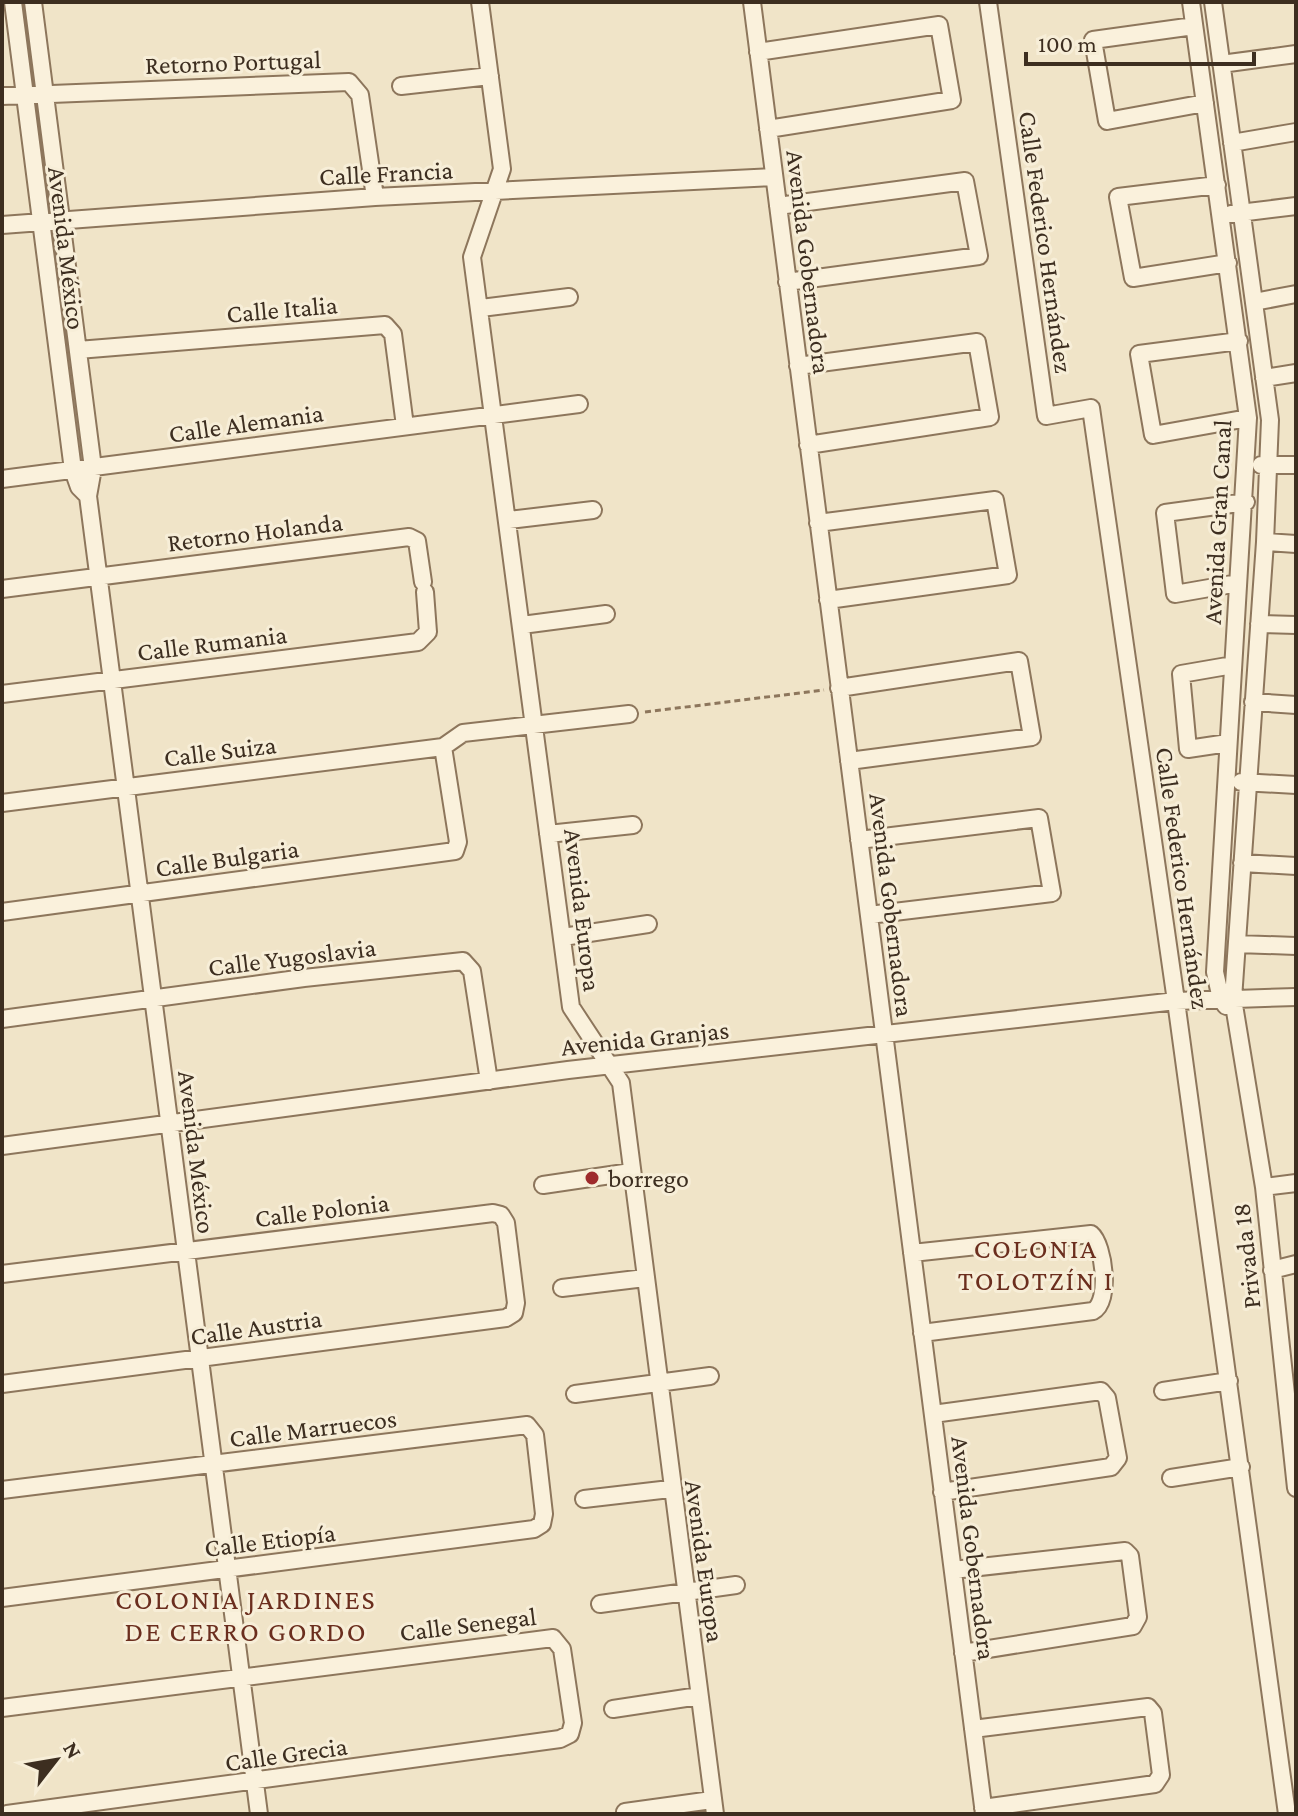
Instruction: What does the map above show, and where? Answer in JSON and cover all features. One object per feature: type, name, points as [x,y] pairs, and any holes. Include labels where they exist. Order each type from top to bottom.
[{"type":"street","name":"Avenida México","points":[[13,2],[73,470],[79,487],[88,496]]},
{"type":"street","name":"Avenida México","points":[[33,2],[93,468],[88,496],[259,1814]]},
{"type":"street","name":"Avenida Europa","points":[[480,2],[502,169],[472,252],[573,1013],[621,1083],[670,1489],[714,1807]]},
{"type":"street","name":"Avenida Gobernadora","points":[[752,2],[984,1811]]},
{"type":"street","name":"Calle Federico Hernández","points":[[988,2],[1046,416],[1091,408],[1287,1814]]},
{"type":"street","name":"Avenida Gran Canal","points":[[1191,2],[1248,418],[1246,502],[1238,583],[1215,972],[1227,999]]},
{"type":"street","name":"Avenida Gran Canal","points":[[1213,2],[1270,420],[1270,465],[1237,944],[1227,999]]},
{"type":"street","points":[[758,52],[939,25],[952,100],[768,129]]},
{"type":"street","points":[[1194,26],[1093,40],[1107,121],[1205,103]]},
{"type":"street","points":[[1221,64],[1296,54]]},
{"type":"street","points":[[401,86],[490,76]]},
{"type":"street","name":"Retorno Portugal","points":[[45,93],[349,82],[360,95],[375,197]]},
{"type":"street","points":[[2,96],[45,93]]},
{"type":"street","points":[[1232,143],[1296,132]]},
{"type":"street","name":"Calle Francia","points":[[2,225],[375,197],[774,177]]},
{"type":"street","points":[[778,206],[965,181],[979,256],[787,282]]},
{"type":"street","points":[[1217,185],[1118,197],[1133,278],[1228,263]]},
{"type":"street","points":[[1222,216],[1296,206]]},
{"type":"street","points":[[1254,302],[1296,294]]},
{"type":"street","points":[[481,308],[569,297]]},
{"type":"street","name":"Calle Italia","points":[[78,350],[385,325],[393,334],[405,426]]},
{"type":"street","points":[[1239,341],[1139,354],[1153,435],[1248,418]]},
{"type":"street","points":[[798,366],[977,342],[990,417],[808,445]]},
{"type":"street","points":[[1264,378],[1296,373]]},
{"type":"street","name":"Calle Alemania","points":[[2,479],[579,404]]},
{"type":"street","points":[[1247,464],[1296,465]]},
{"type":"street","points":[[818,523],[995,500],[1008,575],[828,600]]},
{"type":"street","points":[[1238,583],[1175,594],[1165,513],[1246,502]]},
{"type":"street","points":[[509,520],[593,510]]},
{"type":"street","name":"Retorno Holanda","points":[[2,589],[415,538],[429,625],[426,637]]},
{"type":"street","points":[[1265,542],[1296,544]]},
{"type":"street","points":[[522,625],[606,614]]},
{"type":"street","points":[[1259,624],[1296,625]]},
{"type":"street","name":"Calle Rumania","points":[[2,694],[418,642],[426,637]]},
{"type":"street","points":[[839,688],[1019,661],[1032,737],[849,761]]},
{"type":"street","points":[[1228,743],[1188,749],[1181,674],[1233,665]]},
{"type":"street","points":[[1253,702],[1296,705]]},
{"type":"street","name":"Calle Suiza","points":[[2,803],[443,747],[463,733],[629,714]]},
{"type":"street","name":"Calle Bulgaria","points":[[2,912],[451,853],[457,849],[443,747]]},
{"type":"street","points":[[1227,781],[1296,785]]},
{"type":"street","points":[[859,840],[1039,818],[1052,893],[869,915]]},
{"type":"street","points":[[548,834],[633,825]]},
{"type":"street","points":[[1242,863],[1296,866]]},
{"type":"street","points":[[563,937],[648,924]]},
{"type":"street","points":[[1237,944],[1296,946]]},
{"type":"street","name":"Calle Yugoslavia","points":[[2,1019],[304,978],[466,962],[472,971],[489,1081]]},
{"type":"street","name":"Avenida Granjas","points":[[2,1146],[489,1081],[1176,1001],[1296,997]]},
{"type":"street","name":"Privada 18","points":[[1227,999],[1237,1020],[1264,1187],[1296,1488]]},
{"type":"street","points":[[543,1185],[631,1172]]},
{"type":"street","points":[[1264,1187],[1296,1183]]},
{"type":"street","name":"Calle Polonia","points":[[2,1274],[498,1213],[506,1223],[516,1303],[514,1313]]},
{"type":"street","points":[[912,1253],[1087,1234],[1098,1243],[1104,1301],[1093,1311],[922,1333]]},
{"type":"street","points":[[1272,1270],[1296,1264]]},
{"type":"street","points":[[562,1288],[645,1278]]},
{"type":"street","name":"Calle Austria","points":[[2,1384],[506,1318],[514,1313]]},
{"type":"street","points":[[575,1394],[710,1376]]},
{"type":"street","points":[[1163,1391],[1229,1381]]},
{"type":"street","points":[[933,1414],[1101,1391],[1107,1398],[1118,1458],[1111,1467],[942,1492]]},
{"type":"street","name":"Calle Marruecos","points":[[2,1490],[527,1425],[535,1435],[544,1514],[542,1524]]},
{"type":"street","points":[[1171,1478],[1241,1467]]},
{"type":"street","points":[[584,1499],[670,1489]]},
{"type":"street","name":"Calle Etiopía","points":[[2,1598],[228,1571],[534,1529],[542,1524]]},
{"type":"street","points":[[953,1570],[1125,1551],[1130,1556],[1138,1617],[1133,1626],[963,1653]]},
{"type":"street","points":[[600,1604],[736,1585]]},
{"type":"street","name":"Calle Senegal","points":[[2,1708],[553,1638],[562,1649],[573,1723],[570,1734]]},
{"type":"street","points":[[613,1709],[699,1696]]},
{"type":"street","points":[[973,1729],[1148,1707],[1153,1713],[1161,1775],[1155,1784],[984,1811]]},
{"type":"street","name":"Calle Grecia","points":[[7,1814],[255,1783],[560,1739],[570,1734]]},
{"type":"street","points":[[625,1812],[714,1807]]},
{"type":"path","points":[[629,714],[839,688]]},
{"type":"place","name":"borrego","points":[[592,1178]]},
{"type":"district","name":"COLONIA TOLOTZÍN I","points":[[1036,1264]]},
{"type":"district","name":"COLONIA JARDINES DE CERRO GORDO","points":[[246,1615]]}]
